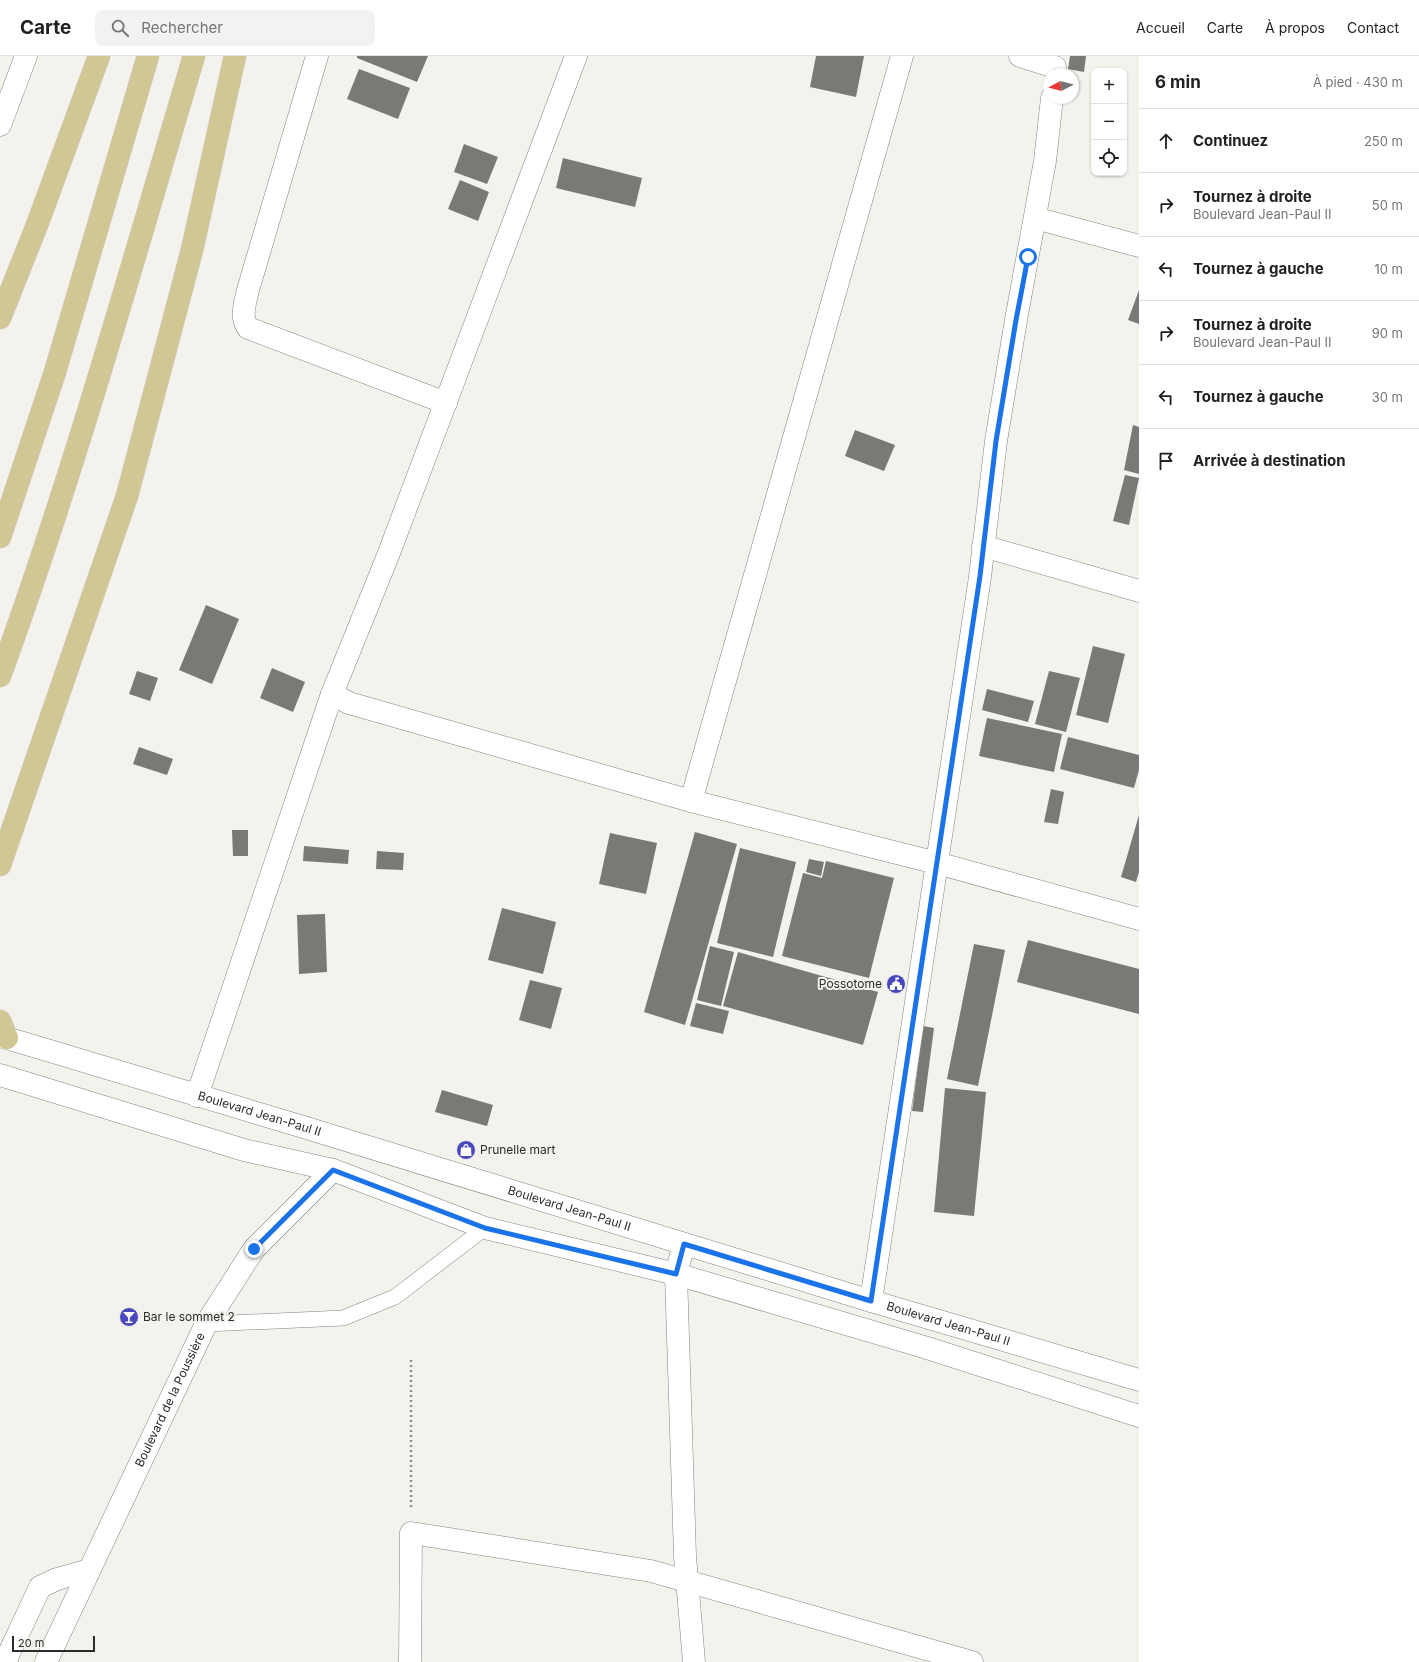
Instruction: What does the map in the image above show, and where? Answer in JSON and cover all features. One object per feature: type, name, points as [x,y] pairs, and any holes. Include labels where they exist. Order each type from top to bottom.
[{"type":"main road","points":[[0,318],[37,225],[99,56]]},
{"type":"main road","points":[[0,537],[55,372],[148,56]]},
{"type":"main road","points":[[0,676],[27,601],[94,391],[194,56]]},
{"type":"main road","points":[[0,865],[127,496],[192,250],[235,56]]},
{"type":"street","points":[[0,125],[26,56]]},
{"type":"street","points":[[317,56],[248,290],[242,315],[244,322],[248,328],[446,402]]},
{"type":"street","points":[[197,1096],[332,694],[389,553],[576,56]]},
{"type":"street","points":[[691,801],[902,56]]},
{"type":"street","points":[[1020,56],[1056,66]]},
{"type":"street","points":[[871,1301],[937,863],[983,546],[996,441],[1045,161],[1051,104]]},
{"type":"street","points":[[1035,218],[1139,246]]},
{"type":"street","points":[[983,546],[1139,591]]},
{"type":"street","points":[[332,694],[349,703],[691,801],[937,863],[1139,919]]},
{"type":"street","name":"Boulevard Jean-Paul II","points":[[2,1032],[197,1096],[300,1126],[871,1301],[1139,1380]]},
{"type":"street","points":[[0,1075],[244,1150],[333,1170],[485,1228],[676,1274],[924,1347],[1139,1416]]},
{"type":"street","name":"Boulevard de la Poussière","points":[[46,1662],[206,1324],[254,1249],[333,1170]]},
{"type":"street","points":[[684,1244],[676,1274],[685,1556],[694,1662]]},
{"type":"street","points":[[410,1662],[411,1533],[651,1571],[972,1662]]},
{"type":"street","points":[[5,1662],[40,1588],[57,1579],[89,1570]]},
{"type":"lane","points":[[206,1324],[344,1318],[395,1297],[485,1228]]},
{"type":"path","points":[[411,1360],[411,1533]]},
{"type":"building","points":[[357,56],[428,56],[417,82],[357,58]]},
{"type":"building","points":[[816,56],[864,56],[856,97],[810,87]]},
{"type":"building","points":[[1070,56],[1086,56],[1084,72],[1079,71],[1079,68],[1068,68]]},
{"type":"building","points":[[359,69],[410,88],[398,119],[347,99]]},
{"type":"building","points":[[464,144],[498,157],[487,184],[454,172]]},
{"type":"building","points":[[563,158],[642,178],[635,207],[556,188]]},
{"type":"building","points":[[460,180],[489,192],[478,221],[448,209]]},
{"type":"building","points":[[1139,290],[1139,324],[1128,320]]},
{"type":"building","points":[[1133,425],[1139,427],[1139,474],[1124,470]]},
{"type":"building","points":[[855,430],[895,445],[884,471],[845,456]]},
{"type":"building","points":[[1125,475],[1139,478],[1129,525],[1113,521]]},
{"type":"building","points":[[206,605],[239,619],[212,684],[179,670]]},
{"type":"building","points":[[1093,646],[1125,654],[1108,723],[1076,715]]},
{"type":"building","points":[[272,668],[305,682],[293,712],[260,698]]},
{"type":"building","points":[[137,671],[158,678],[150,701],[129,694]]},
{"type":"building","points":[[1049,671],[1080,678],[1066,732],[1035,724]]},
{"type":"building","points":[[987,689],[1034,701],[1028,722],[982,710]]},
{"type":"building","points":[[987,718],[1062,734],[1054,772],[979,756]]},
{"type":"building","points":[[1068,737],[1139,755],[1139,770],[1134,788],[1060,769]]},
{"type":"building","points":[[139,747],[173,759],[167,775],[133,764]]},
{"type":"building","points":[[1051,789],[1064,792],[1058,824],[1044,822]]},
{"type":"building","points":[[1139,815],[1139,872],[1136,882],[1121,877]]},
{"type":"building","points":[[232,830],[248,830],[248,856],[233,856]]},
{"type":"building","points":[[695,832],[737,844],[685,1025],[644,1012]]},
{"type":"building","points":[[610,833],[657,843],[646,894],[599,884]]},
{"type":"building","points":[[304,846],[349,850],[348,864],[303,861]]},
{"type":"building","points":[[740,848],[796,862],[773,957],[717,943]]},
{"type":"building","points":[[377,851],[404,853],[403,870],[376,869]]},
{"type":"building","points":[[809,859],[824,862],[821,876],[806,872]]},
{"type":"building","points":[[826,861],[894,878],[869,978],[782,956],[803,873],[822,878]]},
{"type":"building","points":[[502,908],[556,922],[543,974],[488,960]]},
{"type":"building","points":[[325,914],[327,972],[299,974],[297,915]]},
{"type":"building","points":[[1028,940],[1139,969],[1139,1014],[1017,982]]},
{"type":"building","points":[[974,944],[1005,950],[978,1086],[947,1079]]},
{"type":"building","points":[[710,946],[734,952],[721,1006],[697,1000]]},
{"type":"building","points":[[738,952],[878,992],[863,1045],[723,1006]]},
{"type":"building","points":[[530,980],[562,988],[551,1029],[519,1020]]},
{"type":"building","points":[[696,1003],[729,1011],[723,1034],[690,1026]]},
{"type":"building","points":[[923,1026],[934,1028],[923,1112],[912,1111]]},
{"type":"building","points":[[945,1088],[986,1092],[974,1216],[934,1212]]},
{"type":"building","points":[[442,1090],[493,1105],[487,1126],[435,1112]]},
{"type":"place","name":"Possotome","points":[[896,984]]},
{"type":"place","name":"Prunelle mart","points":[[466,1150]]},
{"type":"place","name":"Bar le sommet 2","points":[[129,1317]]},
{"type":"route","points":[[254,1249],[333,1170],[485,1228],[676,1274],[684,1244],[871,1301],[980,576],[996,441],[1028,257]]}]
